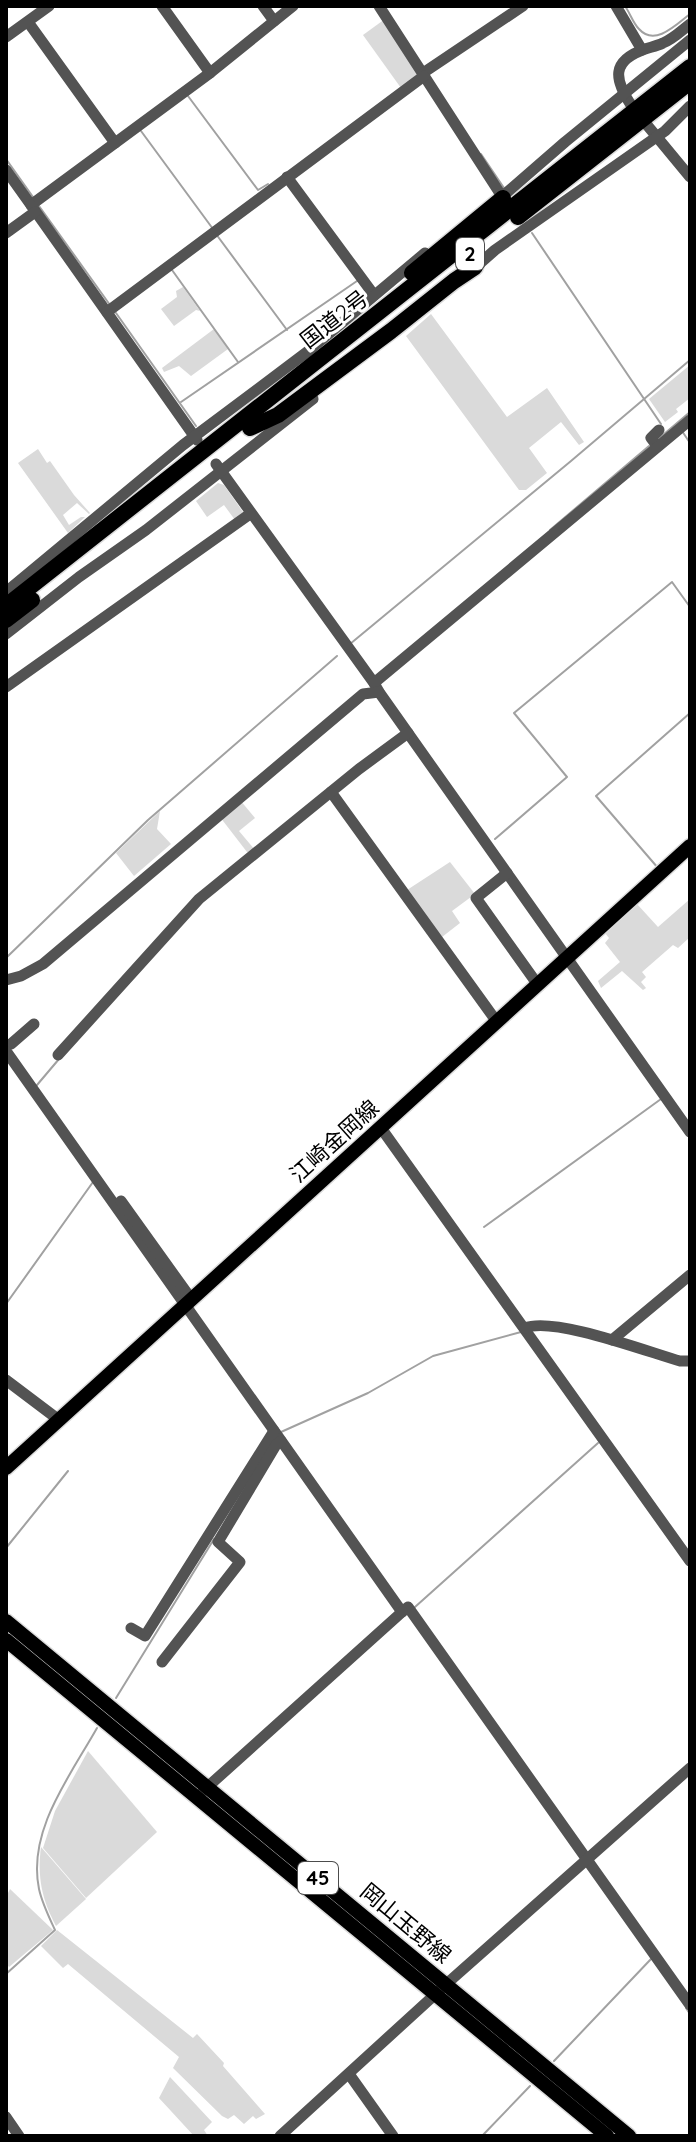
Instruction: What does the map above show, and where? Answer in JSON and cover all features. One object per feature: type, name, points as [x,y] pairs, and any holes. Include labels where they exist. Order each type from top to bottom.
[{"type":"highway","name":"国道2号","points":[[6,606],[690,67]]},
{"type":"highway","name":"国道2号","points":[[6,620],[690,82]]},
{"type":"highway","points":[[285,386],[386,294],[503,198]]},
{"type":"highway","points":[[250,428],[278,415],[475,267]]},
{"type":"main road","name":"江崎金岡線","points":[[6,1468],[690,846]]},
{"type":"main road","name":"岡山玉野線","points":[[6,1621],[202,1792],[441,1989],[629,2136]]},
{"type":"main road","name":"岡山玉野線","points":[[6,1640],[202,1792]]},
{"type":"main road","name":"岡山玉野線","points":[[441,1989],[607,2136]]},
{"type":"street","points":[[6,37],[49,6]]},
{"type":"street","points":[[162,6],[210,73]]},
{"type":"street","points":[[263,6],[274,21]]},
{"type":"street","points":[[379,6],[503,198]]},
{"type":"street","points":[[110,309],[344,137],[425,73],[523,6]]},
{"type":"street","points":[[616,6],[642,50]]},
{"type":"street","points":[[6,233],[34,205],[210,73],[289,7]]},
{"type":"street","points":[[28,22],[115,143]]},
{"type":"street","points":[[627,100],[620,87],[618,70],[622,62],[642,50],[667,42],[690,24]]},
{"type":"street","points":[[6,592],[307,352],[436,244],[503,198],[565,142],[627,100],[690,40]]},
{"type":"street","points":[[6,634],[146,530],[218,468],[418,319],[495,250],[674,124],[690,106]]},
{"type":"street","points":[[647,125],[690,177]]},
{"type":"street","points":[[6,170],[110,309],[197,440]]},
{"type":"street","points":[[287,177],[374,295]]},
{"type":"street","points":[[6,980],[43,964],[375,684],[656,440],[684,425]]},
{"type":"street","points":[[218,468],[375,684],[690,1132]]},
{"type":"street","points":[[6,687],[250,514]]},
{"type":"street","points":[[58,1055],[199,899],[408,733]]},
{"type":"street","points":[[331,792],[497,1022]]},
{"type":"street","points":[[507,873],[476,898],[538,985]]},
{"type":"street","points":[[34,1024],[8,1045],[189,1303]]},
{"type":"street","points":[[381,1128],[690,1561]]},
{"type":"street","points":[[121,1201],[277,1436],[407,1610],[690,2005]]},
{"type":"street","points":[[612,1340],[690,1275]]},
{"type":"street","points":[[526,1330],[534,1324],[583,1332],[680,1361],[690,1361]]},
{"type":"street","points":[[6,1380],[59,1420]]},
{"type":"street","points":[[131,1628],[145,1636],[277,1436]]},
{"type":"street","points":[[162,1662],[240,1562],[218,1542],[276,1445],[277,1436]]},
{"type":"street","points":[[202,1792],[407,1610]]},
{"type":"street","points":[[280,2136],[690,1768]]},
{"type":"street","points":[[349,2074],[393,2136]]},
{"type":"street","points":[[6,2117],[19,2136]]},
{"type":"shaded area","points":[[385,19],[421,73],[401,88],[363,35]]},
{"type":"shaded area","points":[[183,287],[200,311],[196,310],[174,326],[161,309],[177,297],[176,291]]},
{"type":"shaded area","points":[[431,314],[507,417],[547,388],[584,442],[579,445],[561,422],[529,448],[547,473],[526,490],[519,490],[406,336]]},
{"type":"shaded area","points":[[214,329],[228,349],[191,376],[179,366],[164,372],[162,368]]},
{"type":"shaded area","points":[[690,365],[690,398],[665,422],[649,399]]},
{"type":"shaded area","points":[[38,449],[90,513],[77,503],[63,515],[69,525],[85,517],[68,533],[18,463]]},
{"type":"shaded area","points":[[218,483],[224,485],[243,512],[235,520],[224,505],[207,517],[196,501]]},
{"type":"shaded area","points":[[240,800],[255,818],[239,831],[255,850],[250,853],[220,817]]},
{"type":"shaded area","points":[[160,811],[157,829],[171,844],[134,876],[116,853]]},
{"type":"shaded area","points":[[450,862],[475,894],[452,911],[460,923],[442,937],[407,890]]},
{"type":"shaded area","points":[[690,899],[690,937],[678,948],[673,945],[642,972],[646,977],[641,982],[646,988],[643,990],[622,971],[601,988],[598,981],[620,962],[605,943],[609,938],[605,933],[637,904],[658,927]]},
{"type":"shaded area","points":[[88,1751],[157,1832],[86,1898],[43,1848],[55,1811]]},
{"type":"shaded area","points":[[41,1847],[86,1899],[56,1926],[42,1888]]},
{"type":"shaded area","points":[[10,1889],[53,1930],[9,1967],[6,1963],[6,1897]]},
{"type":"shaded area","points":[[57,1930],[193,2038],[197,2034],[265,2114],[256,2119],[253,2116],[244,2124],[234,2115],[228,2119],[222,2116],[173,2068],[179,2057],[68,1964],[63,1968],[41,1946]]},
{"type":"shaded area","points":[[170,2077],[212,2122],[204,2130],[208,2136],[194,2136],[159,2098]]},
{"type":"waterway","points":[[625,6],[639,29],[652,36],[666,32],[690,14]]},
{"type":"waterway","points":[[188,96],[258,190],[268,184]]},
{"type":"waterway","points":[[141,131],[213,229]]},
{"type":"waterway","points":[[481,154],[504,188]]},
{"type":"waterway","points":[[6,159],[33,197]]},
{"type":"waterway","points":[[39,206],[110,305]]},
{"type":"waterway","points":[[532,233],[661,424]]},
{"type":"waterway","points":[[216,234],[287,330]]},
{"type":"waterway","points":[[172,270],[238,362]]},
{"type":"waterway","points":[[181,402],[357,281]]},
{"type":"waterway","points":[[116,313],[196,426]]},
{"type":"waterway","points":[[350,644],[690,360]]},
{"type":"waterway","points":[[657,440],[690,412]]},
{"type":"waterway","points":[[682,431],[690,443]]},
{"type":"waterway","points":[[550,530],[649,446]]},
{"type":"waterway","points":[[495,839],[567,777],[514,713],[672,582],[690,607]]},
{"type":"waterway","points":[[6,958],[148,820],[337,656]]},
{"type":"waterway","points":[[658,868],[596,796],[690,713]]},
{"type":"waterway","points":[[37,1085],[59,1059]]},
{"type":"waterway","points":[[484,1227],[661,1099]]},
{"type":"waterway","points":[[6,1304],[93,1182]]},
{"type":"waterway","points":[[281,1432],[368,1393],[433,1356],[521,1332]]},
{"type":"waterway","points":[[415,1607],[598,1443]]},
{"type":"waterway","points":[[6,1548],[68,1471]]},
{"type":"waterway","points":[[116,1698],[214,1539]]},
{"type":"waterway","points":[[6,1974],[55,1930],[39,1889],[39,1846],[53,1805],[97,1728]]},
{"type":"waterway","points":[[554,2061],[651,1959]]},
{"type":"waterway","points":[[686,2008],[690,2014]]},
{"type":"waterway","points":[[482,2136],[530,2086]]}]
